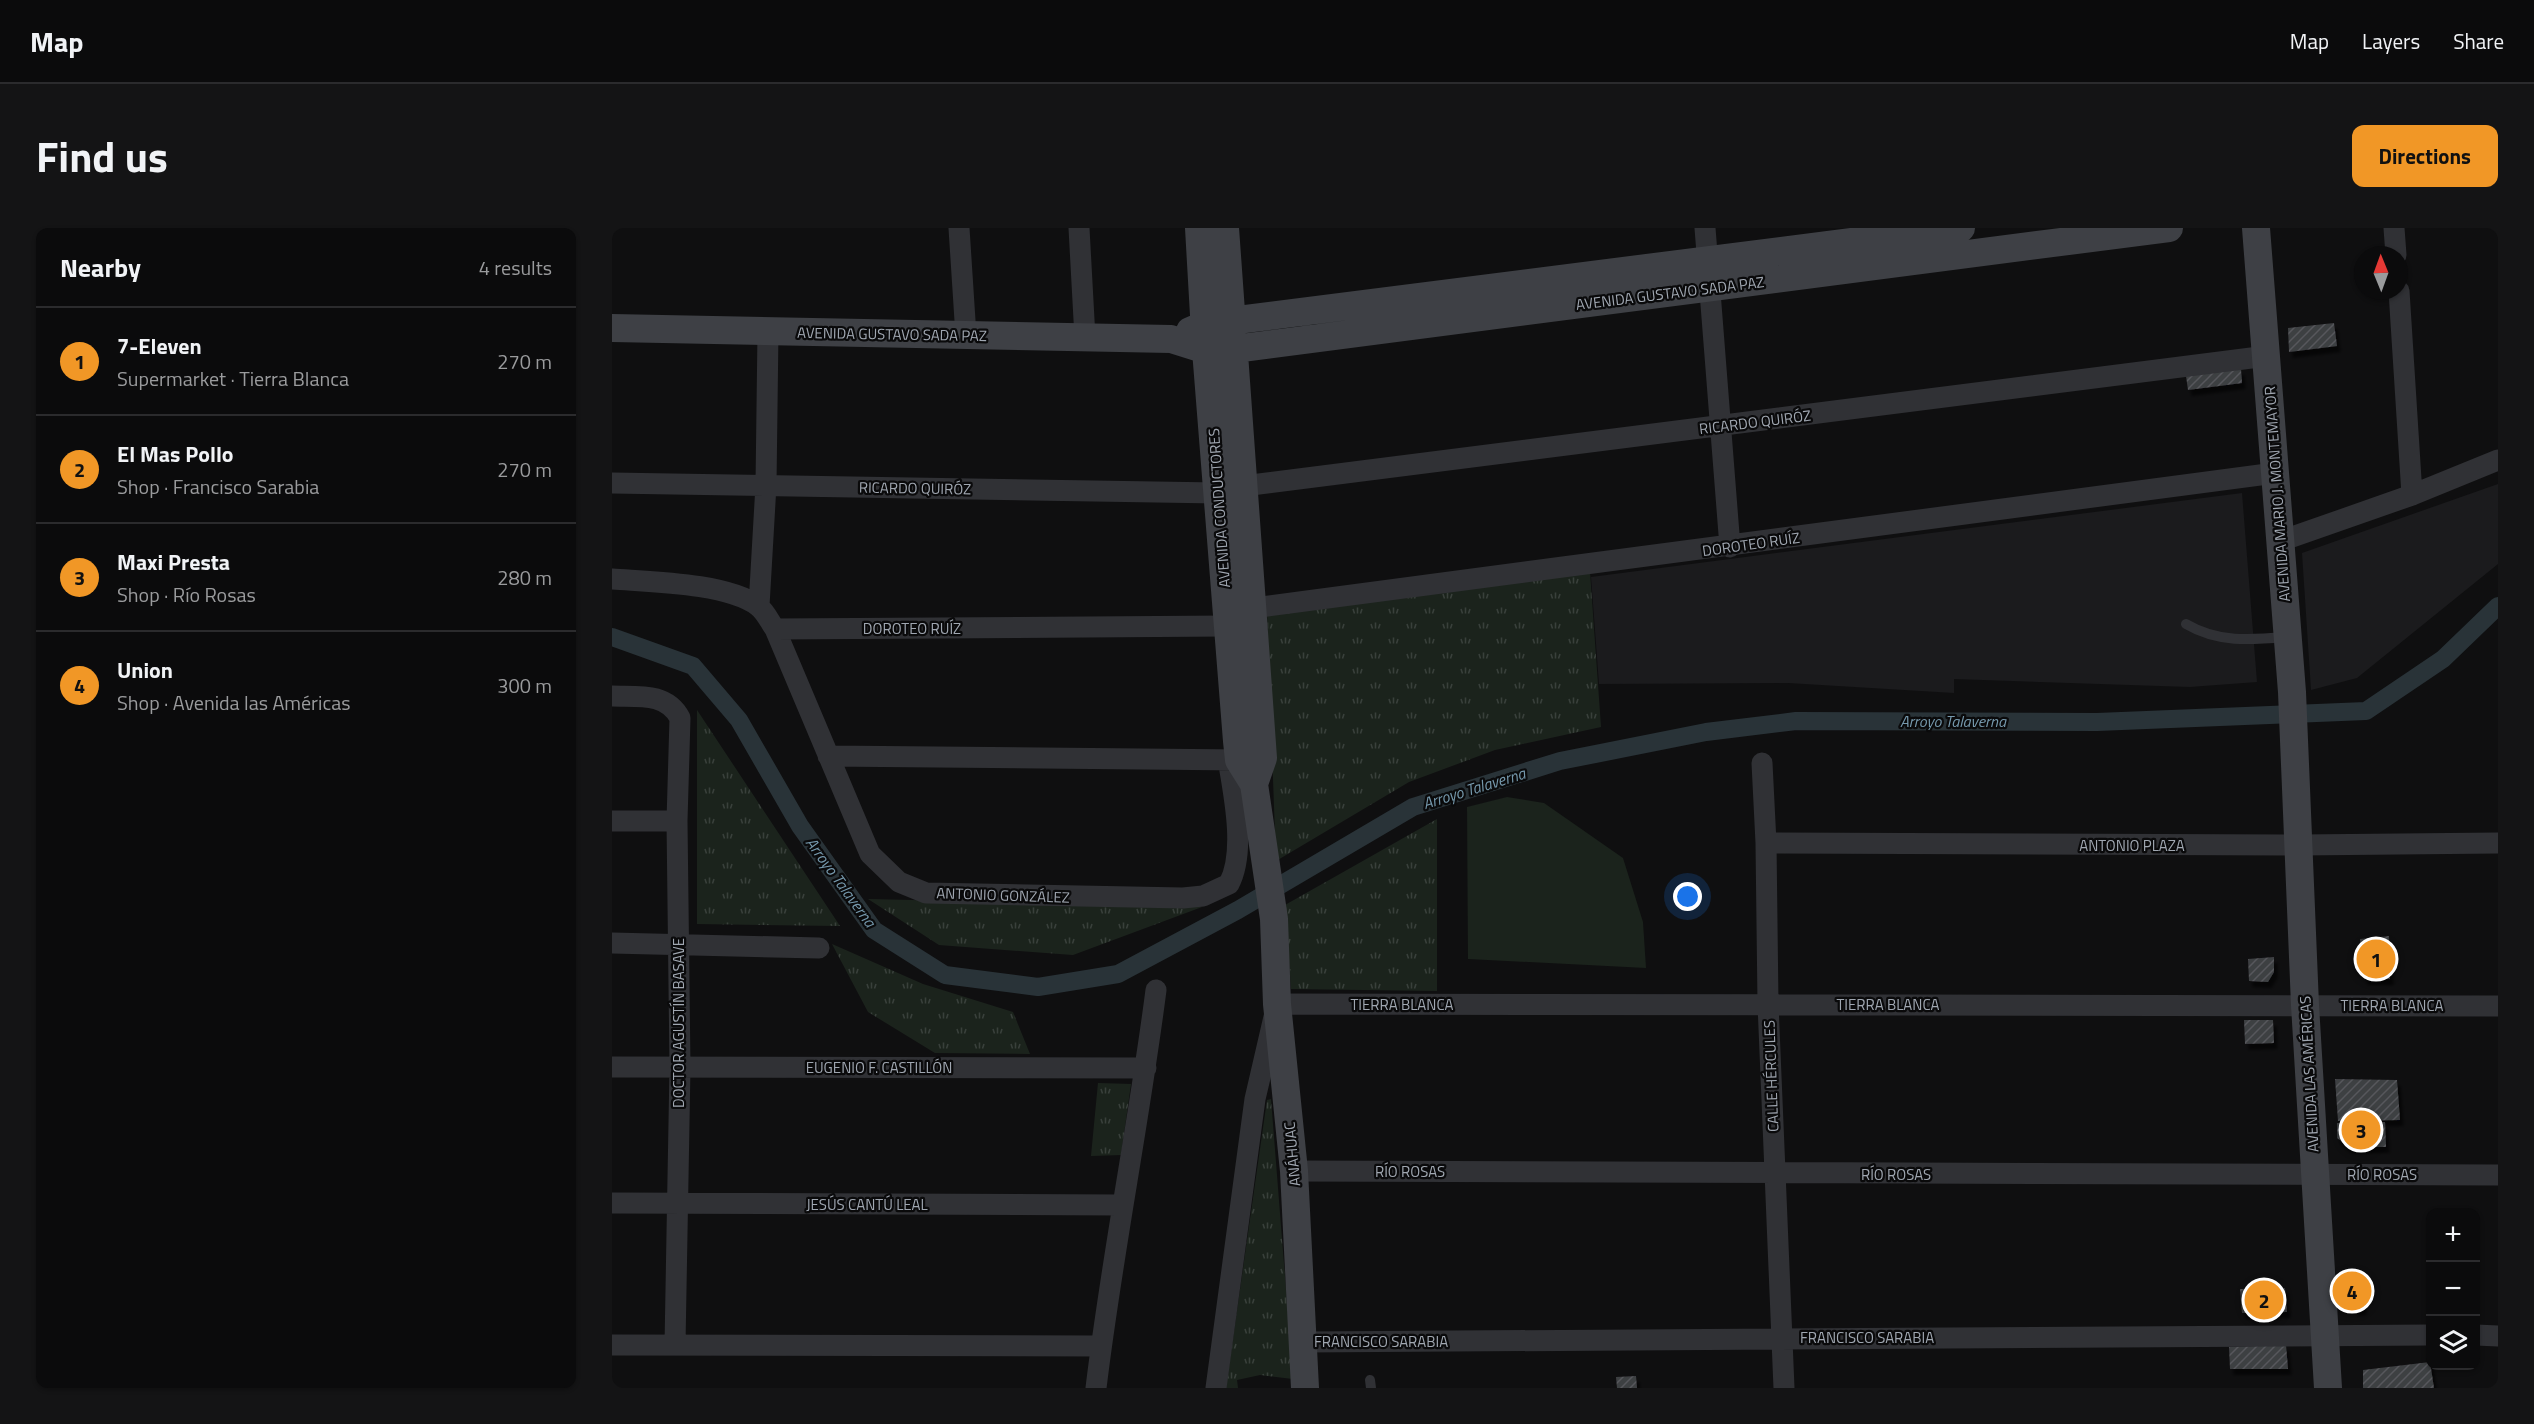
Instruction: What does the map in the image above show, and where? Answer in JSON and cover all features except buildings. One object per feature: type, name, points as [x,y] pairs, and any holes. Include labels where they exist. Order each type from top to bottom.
[{"type":"street","points":[[959,228],[966,336]]},
{"type":"street","points":[[1078,228],[1085,338]]},
{"type":"street","name":"AVENIDA CONDUCTORES","points":[[1199,228],[1220,336]]},
{"type":"street","name":"AVENIDA CONDUCTORES","points":[[1225,228],[1220,336],[1235,615],[1248,774],[1274,920]]},
{"type":"street","points":[[1705,228],[1730,547]]},
{"type":"street","name":"AVENIDA GUSTAVO SADA PAZ","points":[[1710,275],[1961,228]]},
{"type":"street","name":"AVENIDA GUSTAVO SADA PAZ","points":[[612,328],[1085,338],[1172,339],[1220,336],[1710,275],[2169,228]]},
{"type":"street","name":"AVENIDA MARIO J. MONTEMAYOR","points":[[2256,228],[2288,636],[2294,752]]},
{"type":"street","points":[[2394,228],[2395,246]]},
{"type":"street","points":[[2399,300],[2412,495]]},
{"type":"street","points":[[759,606],[766,485],[768,331]]},
{"type":"street","name":"RICARDO QUIRÓZ","points":[[612,483],[1230,490],[2267,356]]},
{"type":"street","points":[[2281,541],[2412,495],[2498,460]]},
{"type":"street","name":"DOROTEO RUÍZ","points":[[775,629],[1235,615],[2275,473]]},
{"type":"street","points":[[612,579],[711,589],[759,606],[775,629]]},
{"type":"street","name":"ANTONIO GONZÁLEZ","points":[[775,629],[870,854],[882,869],[910,888],[926,893],[1152,899],[1203,896],[1229,884],[1235,874],[1237,836],[1248,774]]},
{"type":"street","name":"DOCTOR AGUSTÍN BASAVE","points":[[612,696],[652,697],[670,704],[680,718],[677,822],[680,1067],[675,1346]]},
{"type":"street","name":"AVENIDA LAS AMÉRICAS","points":[[2294,752],[2300,845],[2305,1005],[2328,1388]]},
{"type":"street","points":[[828,756],[1248,774]]},
{"type":"street","name":"CALLE HÉRCULES","points":[[1762,763],[1766,843],[1768,1004],[1784,1388]]},
{"type":"street","points":[[612,821],[677,822]]},
{"type":"street","name":"ANTONIO PLAZA","points":[[1766,843],[2300,845],[2498,843]]},
{"type":"street","name":"ANÁHUAC","points":[[1274,920],[1277,1004],[1294,1171],[1305,1388]]},
{"type":"street","points":[[612,944],[678,943],[819,948]]},
{"type":"street","points":[[1096,1388],[1121,1205],[1146,1068],[1156,990]]},
{"type":"street","points":[[1216,1388],[1255,1099],[1277,1004]]},
{"type":"street","name":"TIERRA BLANCA","points":[[1277,1004],[2498,1006]]},
{"type":"street","name":"EUGENIO F. CASTILLÓN","points":[[612,1067],[1146,1068]]},
{"type":"street","name":"RÍO ROSAS","points":[[1294,1171],[2498,1175]]},
{"type":"street","name":"JESÚS CANTÚ LEAL","points":[[612,1203],[1121,1205]]},
{"type":"street","name":"FRANCISCO SARABIA","points":[[1304,1342],[2426,1335]]},
{"type":"street","points":[[2480,1335],[2498,1336]]},
{"type":"street","points":[[612,1345],[1101,1346]]},
{"type":"lane","points":[[2186,624],[2204,634],[2233,639],[2288,636]]},
{"type":"shaded area","points":[[2498,484],[2498,564],[2357,678],[2311,690],[2302,553]]},
{"type":"shaded area","points":[[2242,493],[2257,682],[2190,687],[1954,679],[1954,693],[1788,683],[1599,684],[1591,577]]},
{"type":"green space","points":[[1590,572],[1601,727],[1495,750],[1409,782],[1276,861],[1267,612]]},
{"type":"green space","points":[[697,710],[840,926],[697,924]]},
{"type":"green space","points":[[1507,797],[1544,803],[1623,858],[1643,922],[1646,968],[1468,959],[1467,807]]},
{"type":"green space","points":[[1437,819],[1437,991],[1291,989],[1285,905]]},
{"type":"green space","points":[[868,899],[1202,907],[1073,955],[939,945]]},
{"type":"green space","points":[[832,944],[923,984],[1013,1012],[1030,1054],[935,1053],[868,1012]]},
{"type":"green space","points":[[1098,1083],[1131,1084],[1121,1155],[1091,1156]]},
{"type":"green space","points":[[1271,1099],[1293,1379],[1260,1375],[1237,1380],[1238,1388],[1226,1388],[1267,1100]]},
{"type":"waterway","name":"Arroyo Talaverna","points":[[612,637],[693,666],[739,720],[800,826],[874,930],[945,975],[1038,987],[1118,974],[1238,910],[1413,807],[1560,761],[1706,732],[1796,721],[2097,722],[2366,711],[2443,659],[2498,606]]},
{"type":"place","name":"7-Eleven","points":[[2376,959]]},
{"type":"place","name":"Maxi Presta","points":[[2361,1130]]},
{"type":"place","name":"Union","points":[[2352,1291]]},
{"type":"place","name":"El Mas Pollo","points":[[2264,1300]]}]
